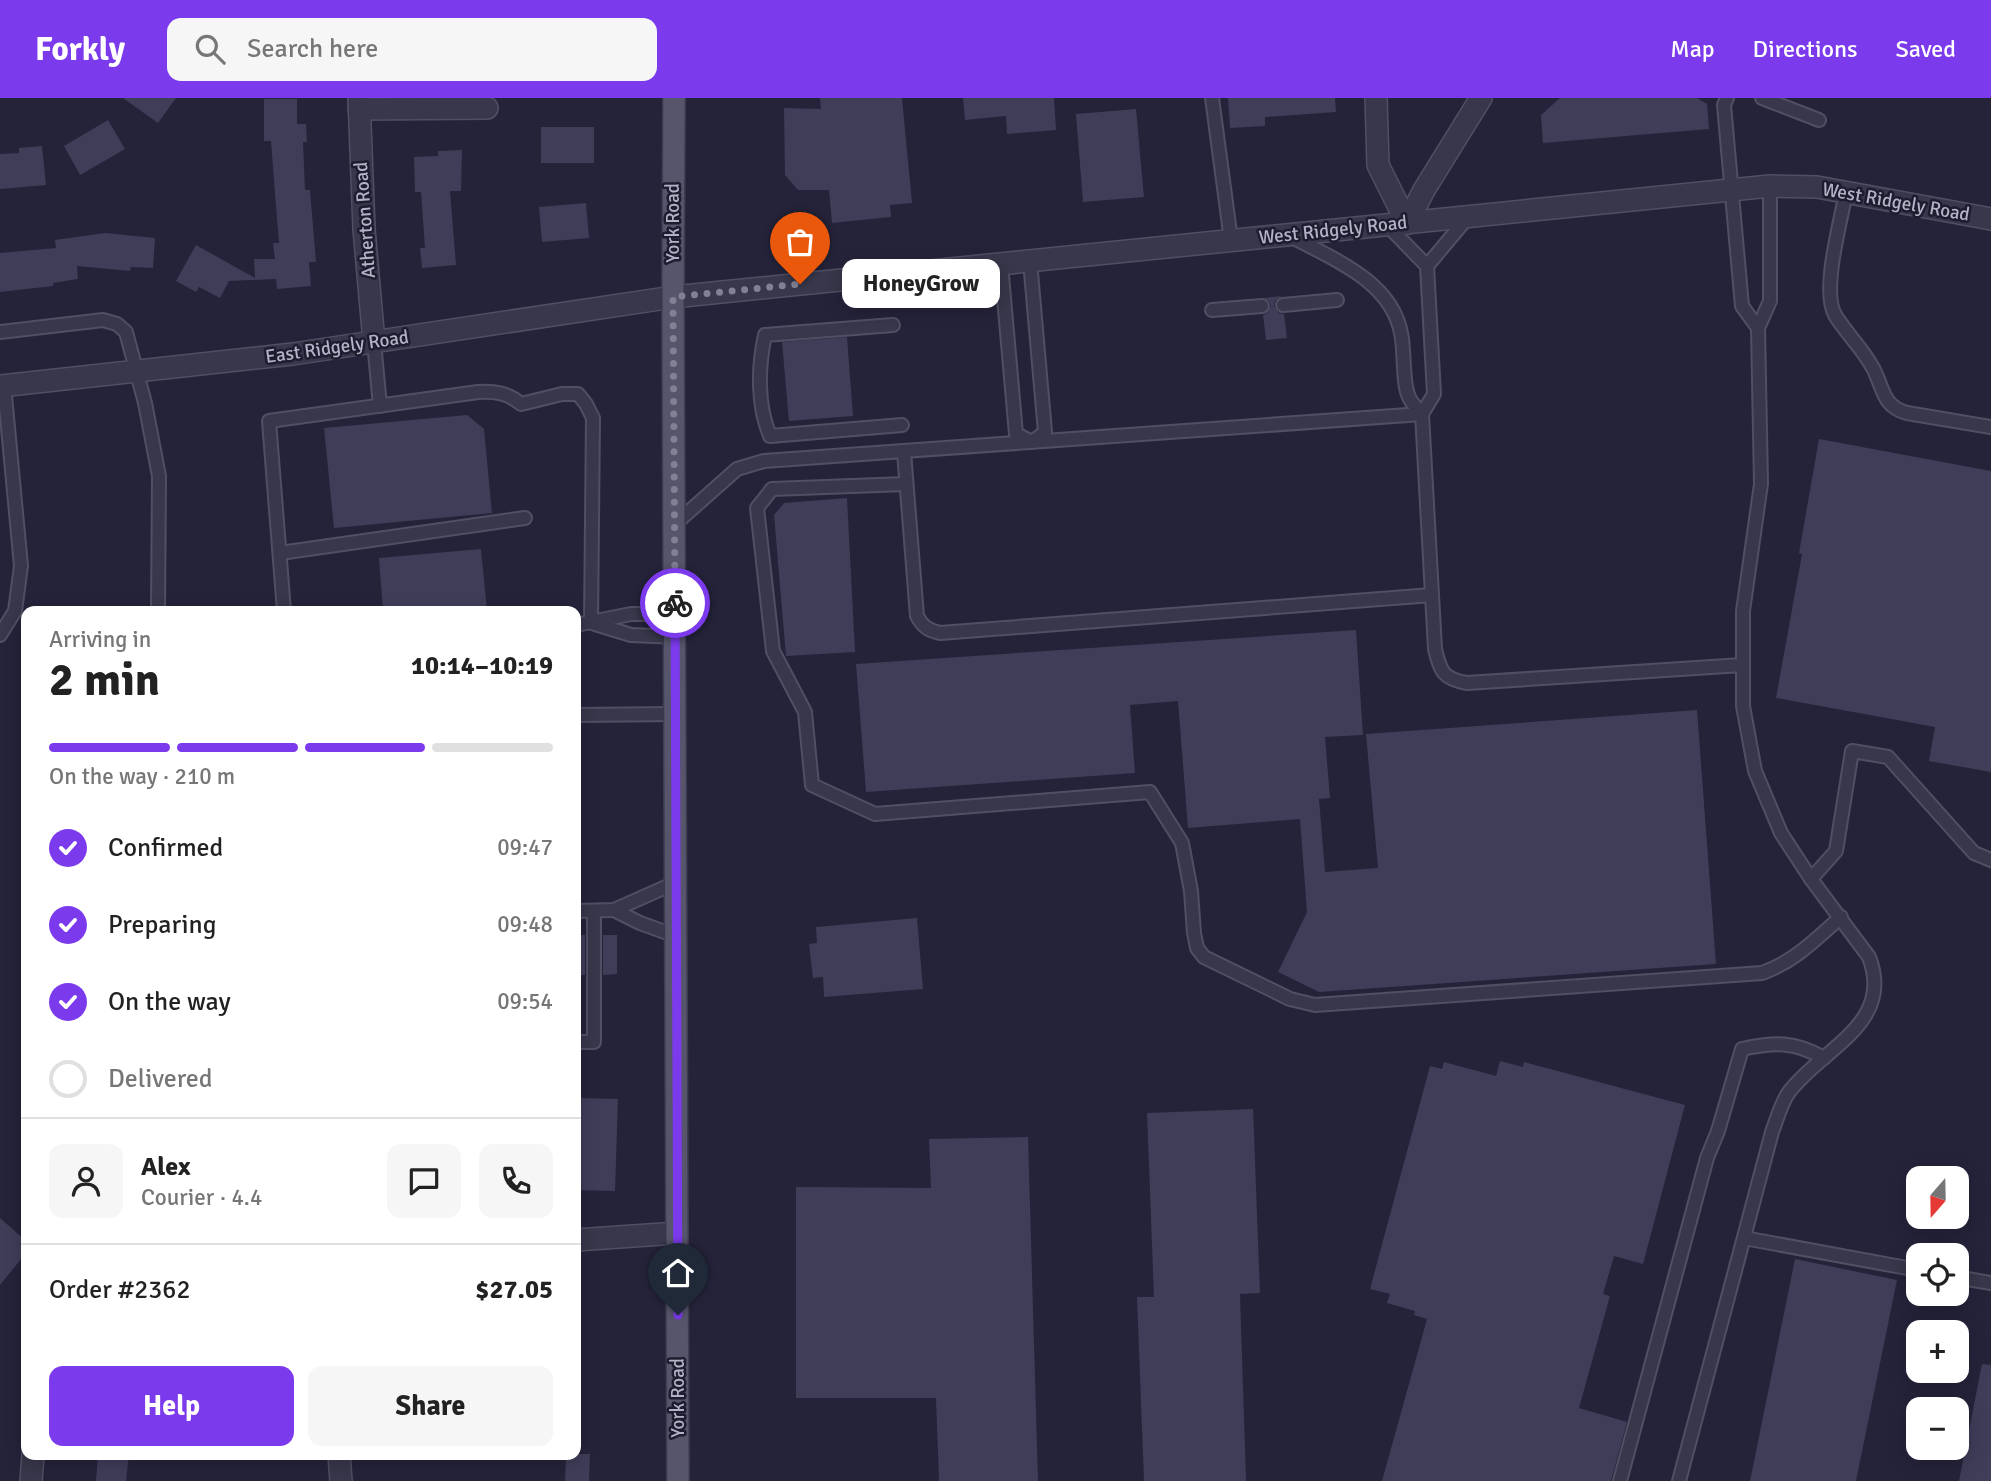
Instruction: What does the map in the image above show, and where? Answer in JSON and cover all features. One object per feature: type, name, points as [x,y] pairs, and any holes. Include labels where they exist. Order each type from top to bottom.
[{"type":"main road","name":"York Road","points":[[674,98],[678,1481]]},
{"type":"street","points":[[1376,98],[1378,165],[1397,224]]},
{"type":"street","points":[[1397,224],[1424,190],[1481,98]]},
{"type":"street","points":[[359,104],[486,108]]},
{"type":"street","name":"Atherton Road","points":[[359,104],[363,229],[374,342]]},
{"type":"street","name":"West Ridgely Road","points":[[673,297],[1770,186],[1818,187],[1991,219]]},
{"type":"street","name":"East Ridgely Road","points":[[2,385],[293,354],[673,297]]},
{"type":"street","points":[[581,1241],[677,1233]]},
{"type":"street","points":[[30,1481],[32,1460]]},
{"type":"street","points":[[339,1460],[341,1481]]},
{"type":"lane","points":[[1212,98],[1231,240]]},
{"type":"lane","points":[[1727,98],[1724,105],[1742,306],[1758,328]]},
{"type":"lane","points":[[1762,98],[1819,120]]},
{"type":"lane","points":[[1679,1481],[1772,1132],[1781,1108],[1788,1092],[1863,1020],[1872,1004],[1876,986],[1875,972],[1869,957],[1811,879],[1781,833],[1755,771],[1743,706],[1743,611],[1761,484],[1758,328],[1770,301],[1770,186]]},
{"type":"lane","points":[[1846,192],[1830,283],[1830,302],[1873,368],[1887,401],[1895,409],[1991,427]]},
{"type":"lane","points":[[1427,266],[1468,217]]},
{"type":"lane","points":[[1397,224],[1427,266],[1434,394],[1422,415],[1435,649],[1445,675],[1454,681],[1467,683],[1742,665]]},
{"type":"lane","points":[[1289,235],[1353,271],[1376,288],[1391,305],[1401,332],[1408,396],[1422,415]]},
{"type":"lane","points":[[1030,261],[1045,432],[1032,442]]},
{"type":"lane","points":[[1001,264],[1016,434],[1032,442]]},
{"type":"lane","points":[[1283,305],[1337,300]]},
{"type":"lane","points":[[1212,310],[1262,306]]},
{"type":"lane","points":[[0,332],[103,320],[117,324],[126,332],[159,476],[158,606]]},
{"type":"lane","points":[[894,325],[765,335],[760,357],[763,418],[770,436],[902,425]]},
{"type":"lane","points":[[374,342],[380,406]]},
{"type":"lane","points":[[0,635],[15,611],[21,566],[2,385]]},
{"type":"lane","points":[[284,606],[269,421],[491,391],[510,395],[521,404],[562,394],[578,394],[593,418],[591,623]]},
{"type":"lane","points":[[675,524],[737,469],[764,461],[1422,415]]},
{"type":"lane","points":[[904,452],[917,616],[922,626],[940,633],[1432,596]]},
{"type":"lane","points":[[906,484],[772,489],[757,509],[773,651],[804,712],[812,785],[823,792],[875,814],[1150,792],[1182,843],[1191,891],[1197,948],[1204,957],[1290,999],[1315,1005],[1762,973],[1795,957],[1841,917]]},
{"type":"lane","points":[[279,554],[525,518]]},
{"type":"lane","points":[[581,624],[631,614],[675,614]]},
{"type":"lane","points":[[591,623],[631,635],[676,637]]},
{"type":"lane","points":[[581,715],[676,714]]},
{"type":"lane","points":[[1811,879],[1836,851],[1852,751],[1888,757],[1974,853],[1991,860]]},
{"type":"lane","points":[[581,911],[614,910],[677,882]]},
{"type":"lane","points":[[614,910],[676,936]]},
{"type":"lane","points":[[581,1042],[594,1042],[594,911]]},
{"type":"lane","points":[[1620,1481],[1707,1158],[1718,1131],[1742,1049],[1770,1043],[1807,1049],[1824,1058]]},
{"type":"lane","points":[[1744,1238],[1906,1268]]},
{"type":"lane","points":[[1969,1279],[1991,1283]]},
{"type":"building","points":[[123,98],[176,98],[158,123]]},
{"type":"building","points":[[820,98],[902,98],[912,203],[890,205],[891,217],[832,223],[829,190],[798,190],[785,175],[784,108],[821,109]]},
{"type":"building","points":[[963,98],[1054,98],[1056,130],[1007,134],[1006,116],[965,120]]},
{"type":"building","points":[[1228,98],[1335,98],[1336,112],[1265,117],[1265,126],[1230,128]]},
{"type":"building","points":[[1560,98],[1697,98],[1707,104],[1709,129],[1543,143],[1541,115]]},
{"type":"building","points":[[264,99],[297,99],[297,124],[306,124],[307,142],[303,142],[305,190],[310,190],[316,262],[309,262],[311,286],[277,289],[276,279],[229,281],[220,298],[199,287],[196,292],[176,281],[196,245],[255,278],[254,259],[275,259],[273,243],[279,243],[271,141],[264,141]]},
{"type":"building","points":[[1136,109],[1144,197],[1083,202],[1076,114]]},
{"type":"building","points":[[108,120],[125,149],[80,175],[64,146]]},
{"type":"building","points":[[541,127],[594,127],[594,163],[541,163]]},
{"type":"building","points":[[42,146],[46,185],[0,189],[0,154],[19,153],[19,148]]},
{"type":"building","points":[[462,150],[461,191],[450,191],[456,265],[422,268],[420,248],[425,248],[421,192],[415,192],[414,157],[438,156],[438,151]]},
{"type":"building","points":[[586,203],[589,238],[542,242],[539,207]]},
{"type":"building","points":[[105,233],[155,238],[153,268],[131,267],[130,271],[77,266],[78,279],[53,283],[53,286],[0,292],[0,253],[56,248],[55,240]]},
{"type":"building","points":[[1282,296],[1275,301],[1274,306],[1279,313],[1284,314],[1287,338],[1266,340],[1263,315],[1271,306],[1264,298]]},
{"type":"building","points":[[847,337],[853,416],[789,421],[782,342]]},
{"type":"building","points":[[467,415],[484,429],[492,513],[334,528],[324,428]]},
{"type":"building","points":[[1819,439],[1991,471],[1991,772],[1929,761],[1935,727],[1776,698]]},
{"type":"building","points":[[847,498],[855,652],[786,656],[774,515],[784,503]]},
{"type":"building","points":[[481,549],[487,606],[383,606],[379,558]]},
{"type":"building","points":[[1356,630],[1363,735],[1325,737],[1330,798],[1319,799],[1325,872],[1378,868],[1366,734],[1697,710],[1716,964],[1319,992],[1278,972],[1307,912],[1300,819],[1188,828],[1178,701],[1130,705],[1135,773],[866,792],[856,664]]},
{"type":"building","points":[[917,918],[923,989],[824,997],[823,977],[813,978],[809,944],[817,943],[816,927]]},
{"type":"building","points":[[581,935],[585,935],[585,975],[581,975]]},
{"type":"building","points":[[603,935],[617,935],[617,974],[603,975]]},
{"type":"building","points":[[1500,1061],[1523,1067],[1524,1062],[1685,1105],[1643,1264],[1614,1256],[1603,1294],[1610,1296],[1579,1408],[1627,1422],[1611,1481],[1382,1481],[1427,1319],[1414,1315],[1415,1311],[1387,1303],[1390,1294],[1370,1289],[1430,1066],[1442,1069],[1444,1062],[1496,1076]]},
{"type":"building","points":[[581,1098],[618,1099],[615,1191],[581,1190]]},
{"type":"building","points":[[1253,1109],[1260,1293],[1240,1294],[1246,1481],[1144,1481],[1137,1297],[1154,1297],[1147,1113]]},
{"type":"building","points":[[1028,1137],[1038,1481],[939,1481],[936,1398],[796,1398],[796,1187],[931,1188],[929,1139]]},
{"type":"building","points":[[0,1218],[21,1237],[21,1259],[0,1285]]},
{"type":"building","points":[[1795,1259],[1897,1280],[1856,1481],[1750,1481]]},
{"type":"building","points":[[1982,1364],[1991,1365],[1991,1481],[1959,1481],[1963,1460],[1969,1460],[1969,1430]]},
{"type":"building","points":[[581,1454],[590,1454],[589,1481],[565,1481],[566,1460],[581,1460]]},
{"type":"building","points":[[98,1460],[128,1460],[126,1481],[96,1481]]},
{"type":"way so far","points":[[675,603],[673,297],[800,284]]},
{"type":"place","name":"HoneyGrow","points":[[800,284]]},
{"type":"route","points":[[675,603],[678,1315]]}]
